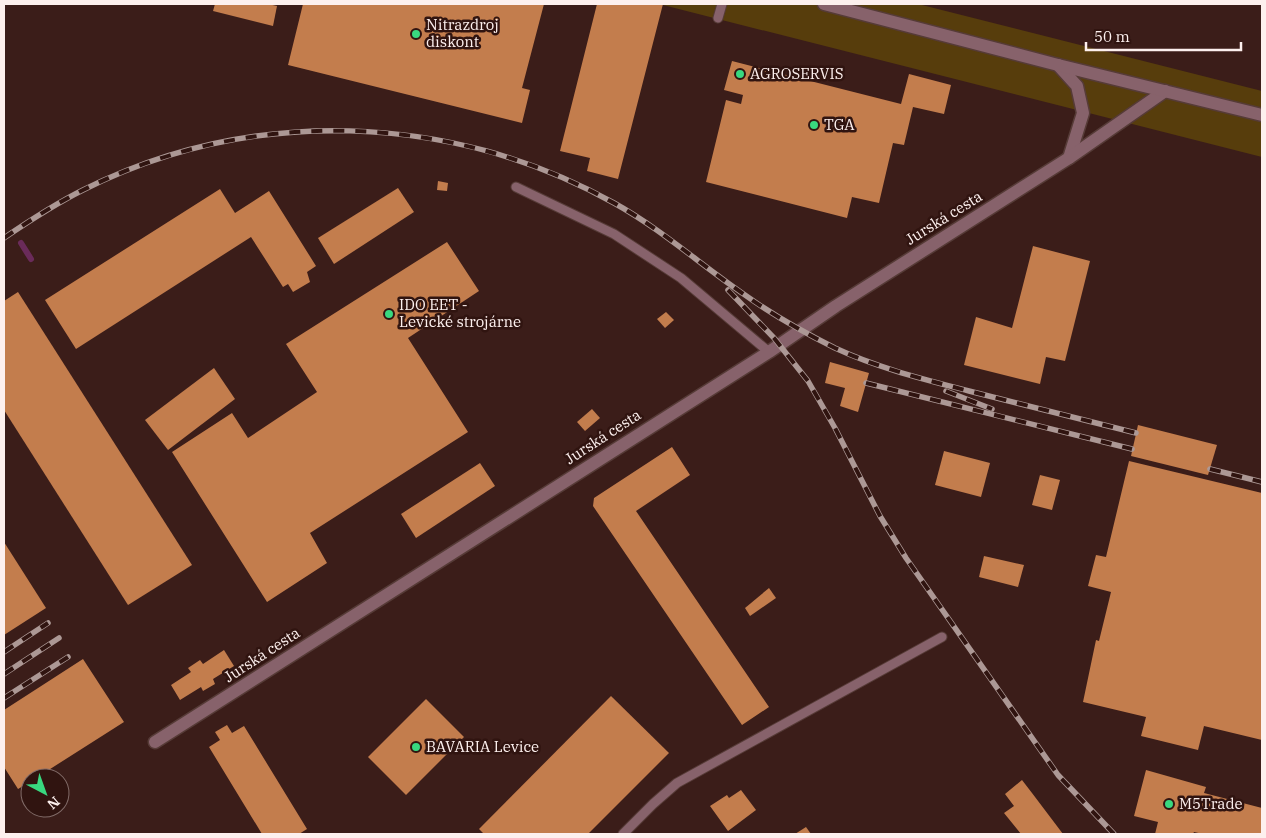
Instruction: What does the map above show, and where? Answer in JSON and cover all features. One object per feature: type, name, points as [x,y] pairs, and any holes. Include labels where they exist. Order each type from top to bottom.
[{"type":"street","points":[[824,4],[1058,65],[1262,115]]},
{"type":"street","points":[[1058,65],[1077,86],[1083,113],[1068,158]]},
{"type":"street","name":"Jurská cesta","points":[[154,742],[768,352],[836,306],[1068,158],[1165,91]]},
{"type":"lane","points":[[718,18],[722,4]]},
{"type":"lane","points":[[516,187],[622,239],[681,278],[768,352]]},
{"type":"lane","points":[[623,834],[653,804],[677,784],[942,637]]},
{"type":"shaded area","points":[[918,4],[1262,91],[1262,157],[663,5]]},
{"type":"building","points":[[215,4],[268,4],[277,6],[273,26],[213,11]]},
{"type":"building","name":"Nitrazdroj diskont","points":[[303,4],[544,4],[522,88],[530,90],[522,123],[288,65]]},
{"type":"building","points":[[597,4],[663,4],[618,179],[587,171],[590,158],[560,151]]},
{"type":"building","name":"TGA","points":[[732,61],[901,104],[909,74],[951,85],[944,114],[913,107],[904,145],[893,143],[879,203],[852,197],[847,218],[706,182],[726,100],[741,104],[743,95],[724,90]]},
{"type":"building","points":[[438,181],[448,183],[447,191],[437,190]]},
{"type":"building","points":[[398,188],[414,212],[334,264],[318,238]]},
{"type":"building","points":[[220,189],[235,213],[269,191],[316,266],[307,272],[310,282],[293,292],[288,284],[283,287],[251,237],[76,349],[45,300]]},
{"type":"building","points":[[447,242],[479,291],[408,338],[468,432],[310,533],[327,563],[267,602],[172,452],[232,413],[248,438],[317,392],[286,344]]},
{"type":"building","points":[[1033,246],[1090,261],[1065,361],[1046,357],[1040,384],[964,365],[976,317],[1012,328]]},
{"type":"building","points":[[18,292],[192,565],[128,605],[4,410],[4,301]]},
{"type":"building","points":[[666,312],[674,320],[665,328],[657,319]]},
{"type":"building","points":[[830,362],[869,373],[858,412],[840,406],[845,388],[825,383]]},
{"type":"building","points":[[214,368],[235,399],[168,450],[145,420]]},
{"type":"building","points":[[592,409],[600,418],[585,431],[577,422]]},
{"type":"building","points":[[1138,425],[1217,445],[1208,475],[1131,456]]},
{"type":"building","points":[[672,447],[690,475],[636,511],[769,707],[742,725],[593,506],[594,498]]},
{"type":"building","points":[[944,451],[990,463],[981,497],[935,485]]},
{"type":"building","points":[[1129,461],[1262,493],[1262,740],[1204,726],[1198,750],[1141,736],[1146,717],[1083,702],[1096,640],[1099,641],[1111,592],[1088,586],[1096,555],[1106,557]]},
{"type":"building","points":[[480,463],[495,486],[416,538],[401,514]]},
{"type":"building","points":[[1040,475],[1060,480],[1052,510],[1032,505]]},
{"type":"building","points":[[4,542],[46,608],[4,635]]},
{"type":"building","points":[[984,556],[1024,565],[1018,587],[979,577]]},
{"type":"building","points":[[769,588],[776,598],[750,616],[745,608]]},
{"type":"building","points":[[224,650],[234,666],[213,679],[215,684],[203,691],[201,687],[180,700],[171,685],[191,672],[188,668],[200,660],[203,664]]},
{"type":"building","points":[[83,659],[124,722],[52,768],[20,768],[20,788],[18,789],[4,767],[4,710]]},
{"type":"building","points":[[611,696],[669,753],[588,834],[484,834],[479,829]]},
{"type":"building","name":"BAVARIA Levice","points":[[426,699],[464,737],[406,795],[368,757]]},
{"type":"building","points":[[227,725],[232,733],[244,726],[307,829],[299,834],[262,834],[209,747],[220,740],[215,732]]},
{"type":"building","points":[[1146,770],[1206,787],[1204,793],[1262,808],[1262,834],[1203,834],[1194,832],[1193,834],[1155,834],[1158,822],[1134,816]]},
{"type":"building","points":[[1022,780],[1063,834],[1021,834],[1004,813],[1014,806],[1005,794]]},
{"type":"building","points":[[741,790],[756,810],[728,831],[710,806],[727,795],[729,798]]},
{"type":"building","points":[[806,827],[811,834],[795,834]]},
{"type":"waterway","points":[[21,243],[31,259]]},
{"type":"railway","points":[[4,238],[42,213],[83,190],[147,163],[214,144],[282,133],[350,131],[418,137],[485,151],[551,173],[614,203],[648,224],[766,309],[811,336],[851,355],[884,367],[969,391],[1136,433]]},
{"type":"railway","points":[[728,290],[774,338],[808,381],[835,428],[880,516],[906,558],[1058,775],[1114,834]]},
{"type":"railway","points":[[866,383],[1132,449]]},
{"type":"railway","points":[[946,391],[992,409]]},
{"type":"railway","points":[[1210,469],[1262,482]]},
{"type":"railway","points":[[4,652],[48,623]]},
{"type":"railway","points":[[4,674],[59,638]]},
{"type":"railway","points":[[4,698],[68,657]]},
{"type":"place","name":"Nitrazdroj diskont","points":[[416,34]]},
{"type":"place","name":"AGROSERVIS","points":[[740,74]]},
{"type":"place","name":"TGA","points":[[814,125]]},
{"type":"place","name":"IDO EET - Levické strojárne","points":[[389,314]]},
{"type":"place","name":"BAVARIA Levice","points":[[416,747]]},
{"type":"place","name":"M5Trade","points":[[1169,804]]}]
